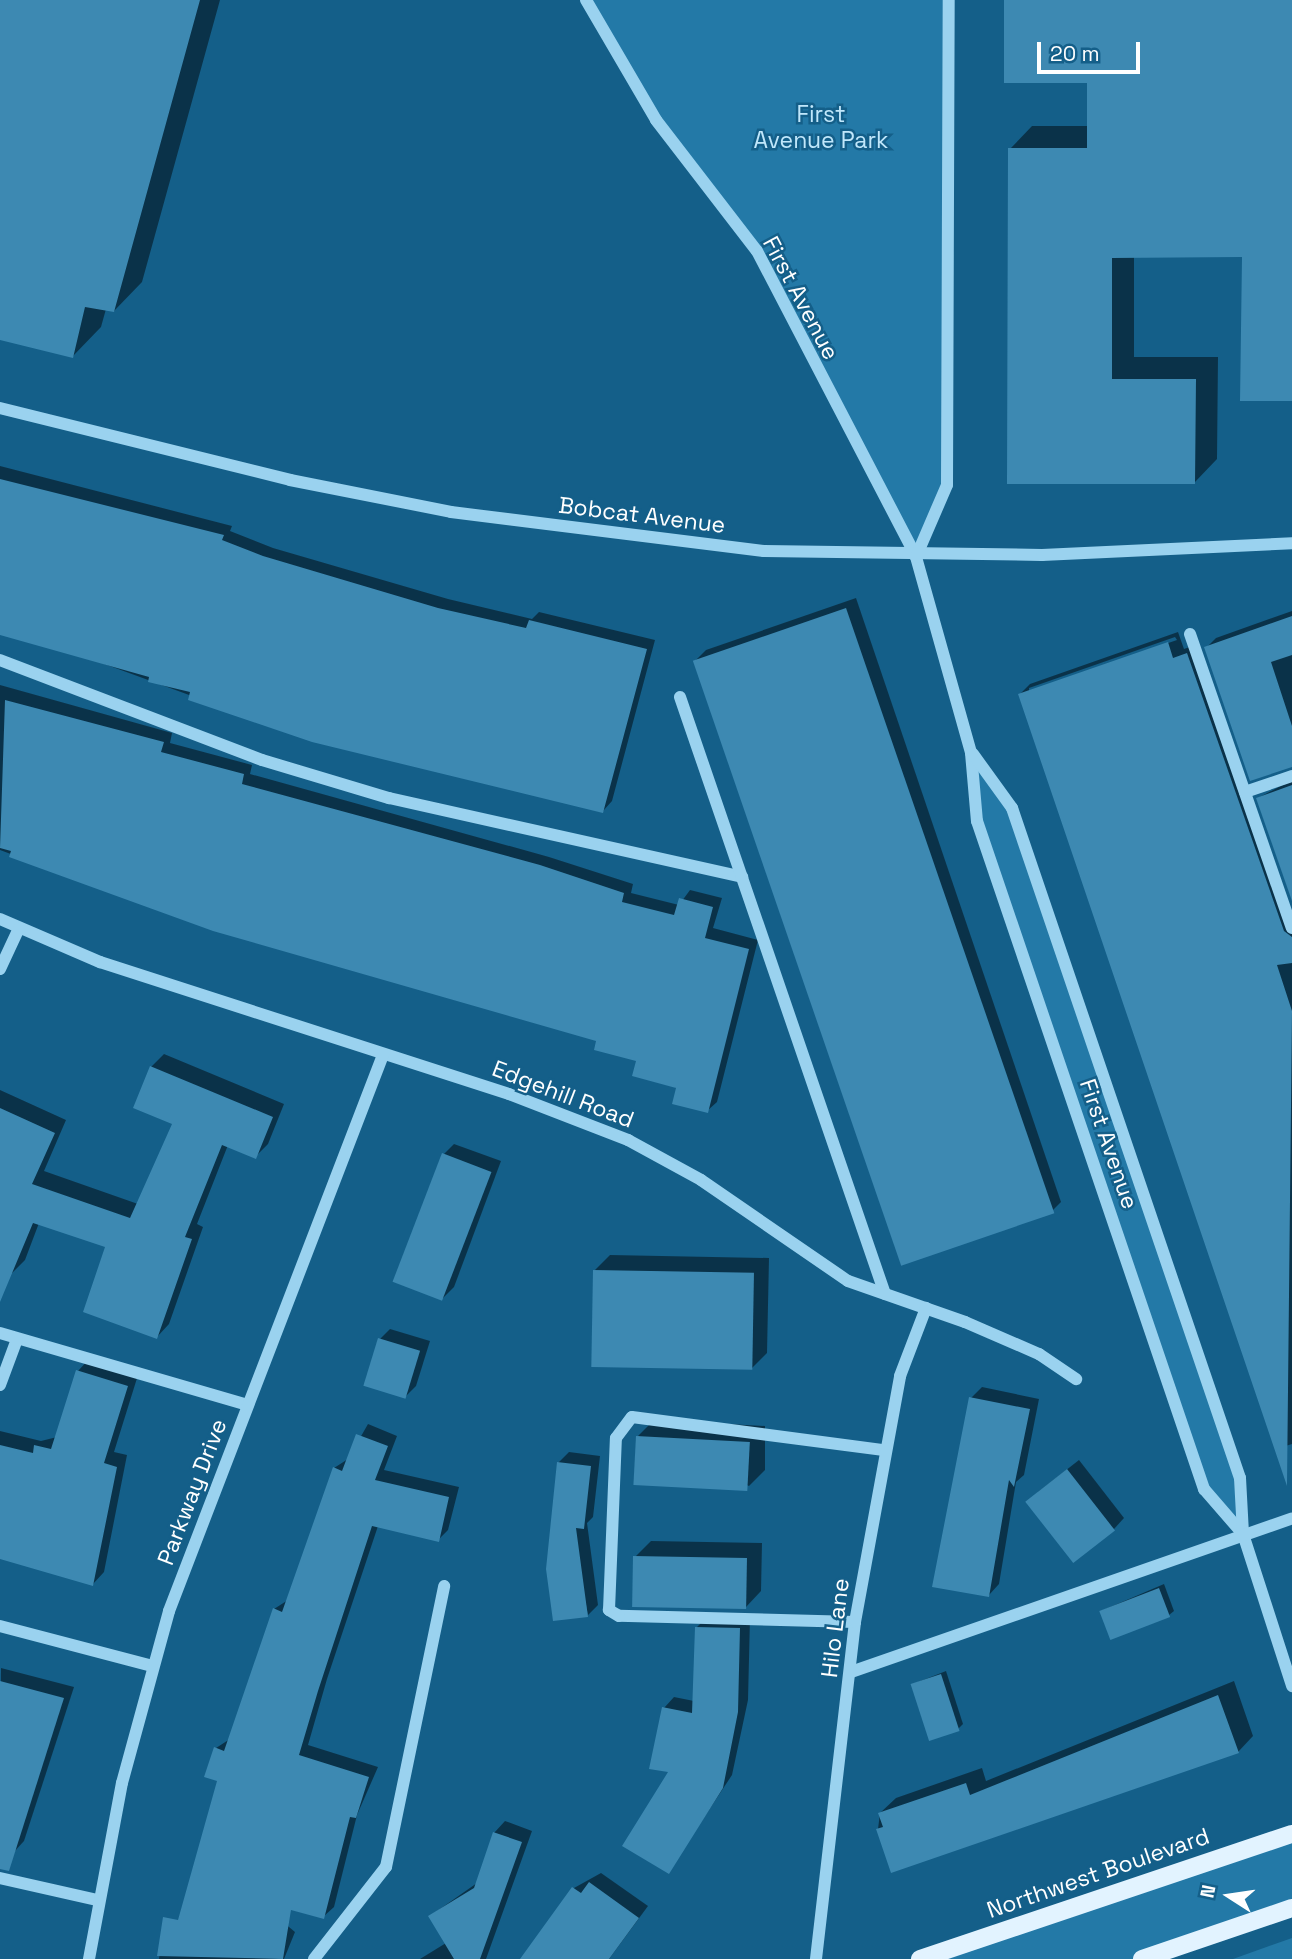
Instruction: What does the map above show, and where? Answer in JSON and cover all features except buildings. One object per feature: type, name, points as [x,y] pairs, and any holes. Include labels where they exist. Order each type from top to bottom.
[{"type":"main road","name":"Northwest Boulevard","points":[[920,1959],[1292,1834]]},
{"type":"main road","points":[[1142,1959],[1292,1908]]},
{"type":"street","name":"First Avenue","points":[[586,0],[656,120],[757,251],[916,557],[971,753],[977,821],[1204,1489],[1242,1534]]},
{"type":"street","points":[[916,557],[947,485],[948,0]]},
{"type":"street","name":"Bobcat Avenue","points":[[0,408],[250,471],[451,512],[764,551],[916,557],[1292,543]]},
{"type":"street","points":[[1190,634],[1292,928]]},
{"type":"street","points":[[0,660],[262,760],[390,798],[742,877]]},
{"type":"street","points":[[680,697],[885,1294]]},
{"type":"street","name":"First Avenue","points":[[971,753],[1012,808],[1240,1479],[1242,1534],[1292,1686]]},
{"type":"street","points":[[1245,792],[1292,776]]},
{"type":"street","name":"Edgehill Road","points":[[0,919],[100,962],[383,1055],[628,1140],[701,1180],[848,1281],[926,1308],[1039,1354],[1076,1379]]},
{"type":"street","points":[[0,969],[19,928]]},
{"type":"street","name":"Parkway Drive","points":[[89,1959],[97,1900],[152,1666],[248,1405],[383,1055]]},
{"type":"street","name":"Hilo Lane","points":[[817,1959],[855,1622],[884,1450],[900,1376],[926,1308]]},
{"type":"street","points":[[0,1333],[248,1405]]},
{"type":"street","points":[[0,1385],[17,1339]]},
{"type":"street","points":[[855,1622],[619,1616],[609,1610],[616,1438],[632,1417],[884,1450]]},
{"type":"street","points":[[851,1672],[1292,1518]]},
{"type":"street","points":[[314,1959],[386,1867],[444,1586]]},
{"type":"street","points":[[0,1626],[152,1666]]},
{"type":"street","points":[[0,1878],[97,1900]]},
{"type":"green space","name":"First Avenue Park","points":[[586,0],[949,0],[947,485],[916,557],[757,251],[655,120]]},
{"type":"green space","points":[[971,753],[1012,808],[1240,1478],[1243,1534],[1204,1489],[977,821]]},
{"type":"green space","points":[[1292,1834],[1292,1908],[1142,1959],[920,1959]]},
{"type":"green space","points":[[1292,1938],[1292,1959],[1233,1959]]}]
